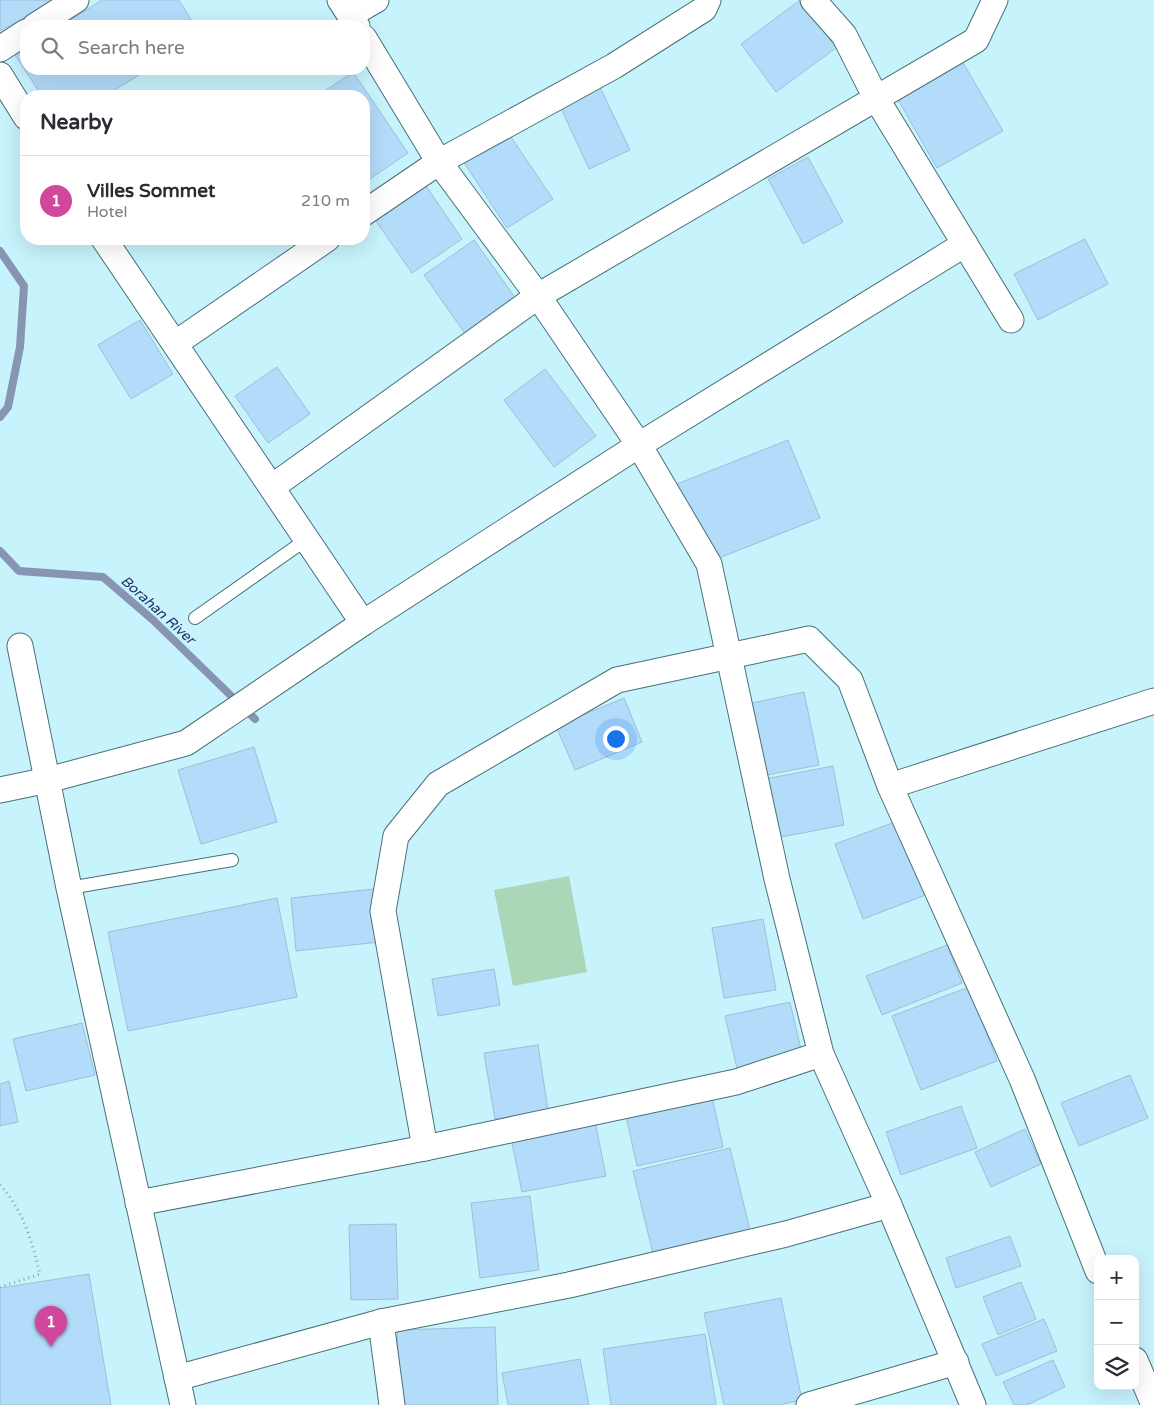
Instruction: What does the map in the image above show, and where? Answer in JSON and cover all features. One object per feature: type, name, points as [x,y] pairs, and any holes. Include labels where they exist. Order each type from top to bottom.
[{"type":"street","points":[[44,20],[76,0]]},
{"type":"street","points":[[349,14],[376,0]]},
{"type":"street","points":[[370,209],[439,162],[614,66],[704,8],[708,0]]},
{"type":"street","points":[[813,0],[844,35],[876,98],[1011,320]]},
{"type":"street","points":[[272,487],[538,296],[976,40],[995,0]]},
{"type":"street","points":[[0,49],[20,36]]},
{"type":"street","points":[[370,48],[439,162],[538,296],[639,445],[709,564],[778,879],[821,1054],[890,1205],[973,1405]]},
{"type":"street","points":[[0,75],[20,107]]},
{"type":"street","points":[[0,790],[48,780],[186,742],[363,623],[639,445],[965,244]]},
{"type":"street","points":[[108,245],[363,623]]},
{"type":"street","points":[[176,343],[318,245]]},
{"type":"street","points":[[425,1148],[383,911],[396,836],[438,784],[618,680],[809,639],[850,680],[890,786],[1022,1079],[1094,1261]]},
{"type":"street","points":[[20,646],[69,888],[178,1378],[182,1405]]},
{"type":"street","points":[[890,786],[1154,701]]},
{"type":"street","points":[[138,1203],[425,1148],[736,1082],[821,1054]]},
{"type":"street","points":[[178,1378],[382,1322],[579,1282],[786,1234],[890,1205]]},
{"type":"street","points":[[382,1322],[392,1405]]},
{"type":"street","points":[[809,1405],[956,1362]]},
{"type":"street","points":[[1139,1369],[1154,1405]]},
{"type":"lane","points":[[195,618],[307,539]]},
{"type":"lane","points":[[69,888],[232,860]]},
{"type":"path","points":[[0,1185],[14,1200],[27,1229],[40,1274],[0,1287]]},
{"type":"green space","points":[[569,876],[587,972],[513,986],[494,890]]},
{"type":"building","points":[[0,0],[56,0],[0,31]]},
{"type":"building","points":[[102,0],[179,0],[191,20],[70,20]]},
{"type":"building","points":[[800,0],[836,48],[776,92],[741,44]]},
{"type":"building","points":[[20,52],[20,63],[15,55]]},
{"type":"building","points":[[962,61],[1003,131],[937,168],[897,98]]},
{"type":"building","points":[[28,75],[139,75],[115,90],[38,90]]},
{"type":"building","points":[[348,75],[355,75],[365,90],[326,90]]},
{"type":"building","points":[[599,85],[630,150],[589,169],[559,104]]},
{"type":"building","points":[[370,97],[408,153],[370,179]]},
{"type":"building","points":[[507,131],[553,199],[507,228],[463,161]]},
{"type":"building","points":[[808,157],[843,222],[803,244],[768,179]]},
{"type":"building","points":[[420,177],[462,239],[412,273],[370,210]]},
{"type":"building","points":[[1085,239],[1108,284],[1038,320],[1014,274]]},
{"type":"building","points":[[474,240],[519,303],[468,338],[424,275]]},
{"type":"building","points":[[140,320],[173,374],[131,399],[98,345]]},
{"type":"building","points":[[277,367],[310,414],[268,443],[235,396]]},
{"type":"building","points":[[545,369],[596,436],[554,467],[504,400]]},
{"type":"building","points":[[788,440],[820,518],[709,562],[677,484]]},
{"type":"building","points":[[804,692],[819,765],[762,776],[747,704]]},
{"type":"building","points":[[624,698],[642,742],[575,770],[556,726]]},
{"type":"building","points":[[254,747],[277,822],[201,844],[178,770]]},
{"type":"building","points":[[833,766],[844,825],[776,838],[765,779]]},
{"type":"building","points":[[903,819],[931,893],[863,919],[835,844]]},
{"type":"building","points":[[374,889],[380,942],[296,951],[291,898]]},
{"type":"building","points":[[277,898],[297,997],[128,1031],[108,932]]},
{"type":"building","points":[[763,919],[776,990],[724,998],[712,928]]},
{"type":"building","points":[[947,945],[962,983],[882,1015],[866,976]]},
{"type":"building","points":[[494,969],[500,1005],[438,1016],[432,979]]},
{"type":"building","points":[[969,987],[997,1061],[921,1090],[892,1016]]},
{"type":"building","points":[[790,1002],[802,1054],[737,1068],[725,1016]]},
{"type":"building","points":[[82,1023],[95,1075],[26,1091],[13,1039]]},
{"type":"building","points":[[538,1045],[548,1110],[495,1119],[484,1053]]},
{"type":"building","points":[[1130,1075],[1148,1118],[1079,1146],[1061,1103]]},
{"type":"building","points":[[9,1081],[18,1122],[0,1126],[0,1084]]},
{"type":"building","points":[[709,1083],[723,1147],[637,1166],[623,1102]]},
{"type":"building","points":[[961,1106],[977,1148],[901,1175],[886,1132]]},
{"type":"building","points":[[593,1111],[606,1176],[522,1192],[509,1128]]},
{"type":"building","points":[[1025,1129],[1041,1164],[991,1187],[975,1152]]},
{"type":"building","points":[[730,1148],[750,1230],[653,1254],[633,1171]]},
{"type":"building","points":[[530,1196],[539,1270],[480,1278],[471,1203]]},
{"type":"building","points":[[396,1224],[398,1299],[351,1300],[349,1225]]},
{"type":"building","points":[[1010,1236],[1021,1266],[956,1288],[946,1258]]},
{"type":"building","points":[[89,1274],[111,1405],[0,1405],[0,1288]]},
{"type":"building","points":[[1021,1282],[1036,1319],[998,1335],[983,1297]]},
{"type":"building","points":[[781,1298],[802,1400],[778,1405],[724,1405],[704,1313]]},
{"type":"building","points":[[1044,1319],[1057,1351],[996,1376],[982,1344]]},
{"type":"building","points":[[495,1327],[498,1405],[401,1405],[397,1330]]},
{"type":"building","points":[[705,1334],[716,1405],[611,1405],[603,1349]]},
{"type":"building","points":[[580,1359],[589,1405],[508,1405],[502,1373]]},
{"type":"building","points":[[1053,1360],[1065,1387],[1027,1405],[1014,1405],[1003,1382]]},
{"type":"waterway","name":"Borahan River","points":[[0,251],[24,286],[20,347],[8,407],[0,417]]},
{"type":"waterway","name":"Borahan River","points":[[0,551],[19,571],[103,577],[153,620],[255,719]]},
{"type":"place","name":"Villes Sommet","points":[[51,1347]]}]
